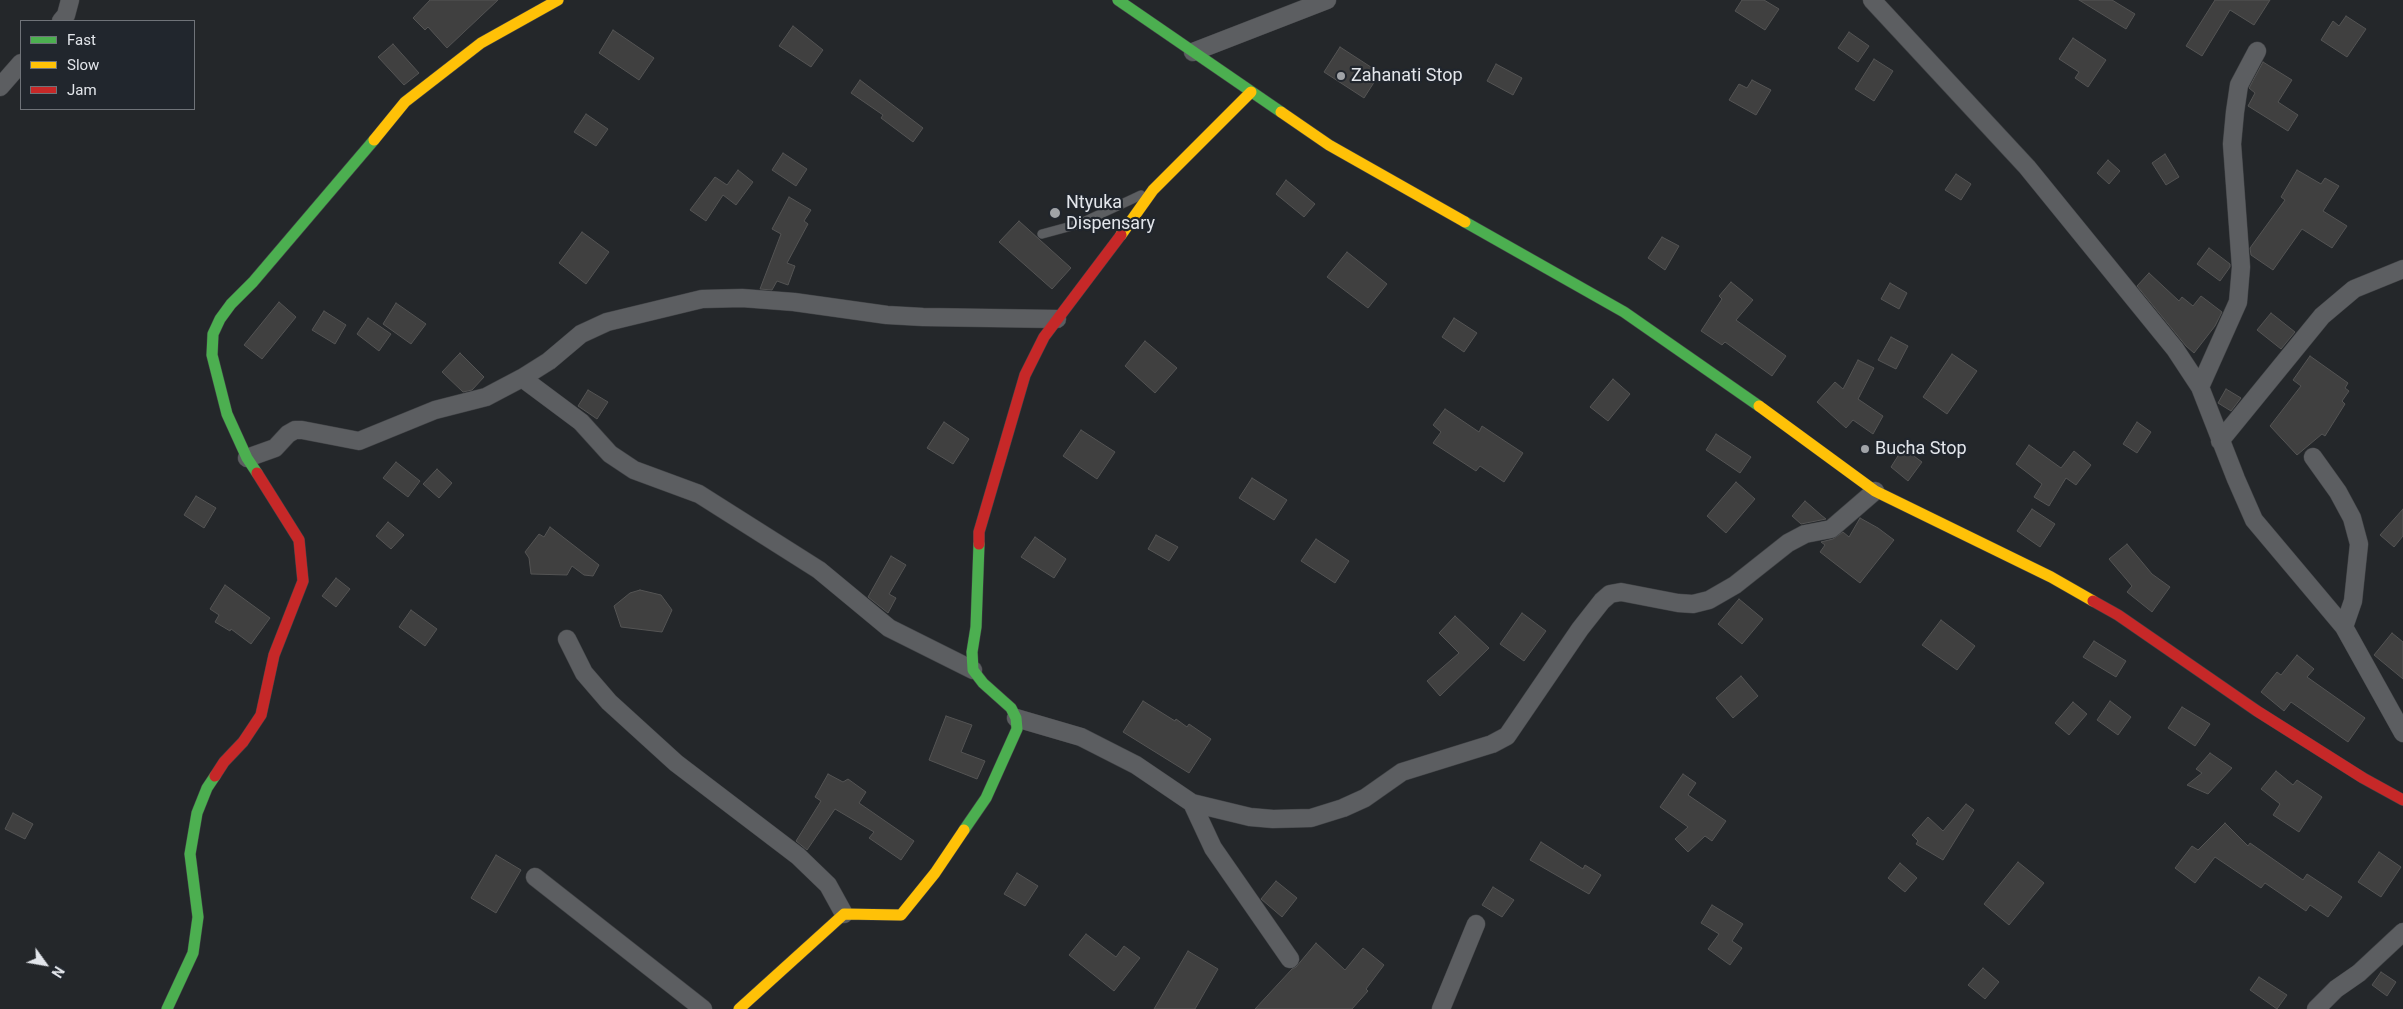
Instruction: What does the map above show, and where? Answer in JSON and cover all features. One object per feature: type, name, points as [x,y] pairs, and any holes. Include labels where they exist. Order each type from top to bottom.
[{"type":"street","points":[[62,20],[66,15],[70,0]]},
{"type":"street","points":[[167,1009],[193,953],[198,917],[190,854],[196,813],[207,788],[224,762],[243,742],[262,715],[274,655],[303,581],[299,540],[247,458],[227,414],[212,355],[213,334],[230,304],[253,282],[405,102],[481,43],[558,0]]},
{"type":"street","points":[[1118,0],[1329,144],[1375,172],[1548,267],[1624,312],[1728,383],[1875,491],[2051,577],[2118,615],[2257,710],[2363,778],[2403,800]]},
{"type":"street","points":[[1193,52],[1327,0]]},
{"type":"street","points":[[1872,0],[2027,167],[2175,350],[2200,387],[2220,441],[2254,520],[2344,627],[2403,733]]},
{"type":"street","points":[[2200,387],[2238,302],[2242,267],[2232,144],[2240,86],[2257,51]]},
{"type":"street","points":[[0,87],[20,64]]},
{"type":"street","points":[[973,670],[972,652],[976,627],[979,532],[1024,375],[1044,337],[1153,190],[1251,92]]},
{"type":"street","points":[[2220,441],[2322,316],[2354,289],[2403,269]]},
{"type":"street","points":[[247,458],[275,448],[288,434],[295,430],[358,440],[435,410],[486,397],[549,361],[581,334],[608,322],[702,299],[742,298],[794,302],[887,315],[1057,319]]},
{"type":"street","points":[[522,378],[581,422],[610,454],[634,470],[699,494],[819,570],[889,628],[973,670],[983,683],[1011,708],[1016,718],[1016,729],[1012,743],[986,798],[935,873],[901,915],[844,914],[739,1009]]},
{"type":"street","points":[[2313,457],[2338,492],[2352,518],[2358,544],[2358,575],[2354,600],[2344,627]]},
{"type":"street","points":[[1016,718],[1081,737],[1136,765],[1192,803],[1250,816],[1273,819],[1311,818],[1343,808],[1365,798],[1402,772],[1492,744],[1507,736],[1580,629],[1602,601],[1610,594],[1621,592],[1693,604],[1709,600],[1735,584],[1788,543],[1805,534],[1830,529],[1875,491]]},
{"type":"street","points":[[567,639],[584,673],[609,702],[676,763],[798,856],[828,885],[844,914]]},
{"type":"street","points":[[1192,803],[1213,848],[1290,959]]},
{"type":"street","points":[[535,877],[703,1009]]},
{"type":"street","points":[[1441,1009],[1476,924]]},
{"type":"street","points":[[2316,1009],[2336,989],[2360,973],[2403,932]]},
{"type":"lane","points":[[1042,234],[1079,224],[1153,190]]},
{"type":"building","points":[[430,0],[498,0],[447,48],[428,27],[425,30],[413,18]]},
{"type":"building","points":[[1742,0],[1764,0],[1779,9],[1765,30],[1735,11]]},
{"type":"building","points":[[2079,0],[2112,0],[2135,14],[2126,29]]},
{"type":"building","points":[[2215,0],[2270,0],[2254,25],[2230,10],[2202,56],[2186,46]]},
{"type":"building","points":[[2346,16],[2366,29],[2347,57],[2321,40],[2333,21],[2339,26]]},
{"type":"building","points":[[793,26],[823,50],[811,67],[779,46]]},
{"type":"building","points":[[613,30],[654,58],[639,80],[599,53]]},
{"type":"building","points":[[1849,32],[1869,46],[1858,62],[1838,48]]},
{"type":"building","points":[[2073,38],[2106,60],[2088,87],[2075,78],[2079,72],[2059,59]]},
{"type":"building","points":[[393,44],[419,73],[404,85],[378,57]]},
{"type":"building","points":[[1340,47],[1380,73],[1364,98],[1324,72]]},
{"type":"building","points":[[1874,59],[1893,71],[1874,101],[1855,89]]},
{"type":"building","points":[[2263,62],[2292,80],[2278,102],[2298,115],[2288,131],[2248,106],[2255,93],[2249,88]]},
{"type":"building","points":[[1496,64],[1522,78],[1513,95],[1487,81]]},
{"type":"building","points":[[860,80],[923,128],[913,142],[881,118],[883,115],[851,93]]},
{"type":"building","points":[[1752,80],[1771,90],[1756,115],[1729,100],[1739,84],[1747,88]]},
{"type":"building","points":[[586,114],[608,129],[596,146],[574,132]]},
{"type":"building","points":[[783,153],[807,169],[796,186],[772,170]]},
{"type":"building","points":[[2165,154],[2179,177],[2166,185],[2152,163]]},
{"type":"building","points":[[2108,160],[2120,171],[2109,184],[2097,173]]},
{"type":"building","points":[[738,170],[753,182],[736,205],[723,195],[706,221],[690,210],[715,177],[727,185]]},
{"type":"building","points":[[2297,170],[2321,184],[2325,178],[2339,186],[2323,211],[2347,226],[2332,248],[2302,229],[2273,270],[2251,255],[2250,248],[2285,200],[2281,197]]},
{"type":"building","points":[[1956,174],[1971,184],[1961,200],[1945,190]]},
{"type":"building","points":[[1286,180],[1315,204],[1304,217],[1276,194]]},
{"type":"building","points":[[789,197],[811,210],[804,221],[808,224],[787,263],[795,266],[788,285],[777,281],[772,290],[760,289],[781,234],[772,229]]},
{"type":"building","points":[[1019,221],[1071,268],[1052,289],[999,242]]},
{"type":"building","points":[[582,232],[609,252],[586,284],[559,263]]},
{"type":"building","points":[[1662,237],[1679,246],[1665,270],[1648,258]]},
{"type":"building","points":[[2209,248],[2230,264],[2230,267],[2220,281],[2197,264]]},
{"type":"building","points":[[1347,252],[1387,284],[1368,308],[1327,277]]},
{"type":"building","points":[[2149,273],[2179,301],[2182,297],[2193,306],[2201,296],[2222,312],[2215,326],[2194,353],[2186,346],[2137,286]]},
{"type":"building","points":[[1731,282],[1753,300],[1736,320],[1786,356],[1772,376],[1725,342],[1722,345],[1701,331],[1722,299],[1719,296]]},
{"type":"building","points":[[1890,283],[1907,293],[1899,309],[1881,299]]},
{"type":"building","points":[[279,302],[296,317],[262,359],[244,345]]},
{"type":"building","points":[[396,303],[426,324],[411,344],[383,324]]},
{"type":"building","points":[[324,311],[346,325],[335,344],[312,330]]},
{"type":"building","points":[[2271,313],[2295,332],[2281,349],[2257,330]]},
{"type":"building","points":[[368,318],[391,334],[379,351],[357,334]]},
{"type":"building","points":[[1454,318],[1477,333],[1464,352],[1442,337]]},
{"type":"building","points":[[1891,337],[1908,346],[1896,369],[1878,360]]},
{"type":"building","points":[[1145,341],[1177,368],[1155,393],[1125,366]]},
{"type":"building","points":[[460,353],[484,377],[472,390],[463,392],[442,372]]},
{"type":"building","points":[[1952,354],[1977,371],[1947,414],[1923,397]]},
{"type":"building","points":[[2310,356],[2348,383],[2345,388],[2349,391],[2342,401],[2345,404],[2325,436],[2322,434],[2297,455],[2270,426],[2301,386],[2293,380]]},
{"type":"building","points":[[1858,360],[1874,368],[1858,399],[1883,416],[1873,434],[1853,420],[1846,428],[1817,402],[1835,382],[1843,389]]},
{"type":"building","points":[[1613,379],[1630,394],[1608,421],[1590,407]]},
{"type":"building","points":[[2226,389],[2241,398],[2231,411],[2218,403]]},
{"type":"building","points":[[588,390],[608,402],[597,419],[578,406]]},
{"type":"building","points":[[1445,409],[1479,432],[1482,426],[1523,453],[1504,482],[1480,466],[1476,471],[1433,443],[1441,432],[1433,425]]},
{"type":"building","points":[[944,422],[969,439],[953,464],[927,448]]},
{"type":"building","points":[[2137,422],[2151,432],[2137,453],[2123,444]]},
{"type":"building","points":[[1081,430],[1115,452],[1097,479],[1063,456]]},
{"type":"building","points":[[1716,434],[1751,457],[1740,473],[1706,450]]},
{"type":"building","points":[[2029,445],[2061,468],[2074,451],[2091,465],[2076,485],[2066,478],[2049,506],[2034,497],[2042,484],[2016,464]]},
{"type":"building","points":[[1903,448],[1922,462],[1908,481],[1891,467]]},
{"type":"building","points":[[396,462],[420,481],[408,497],[383,478]]},
{"type":"building","points":[[437,469],[452,483],[439,498],[423,484]]},
{"type":"building","points":[[1252,478],[1287,500],[1274,520],[1239,498]]},
{"type":"building","points":[[1736,482],[1755,499],[1726,533],[1707,516]]},
{"type":"building","points":[[196,496],[216,508],[204,528],[184,515]]},
{"type":"building","points":[[1805,501],[1826,519],[1801,524],[1792,516]]},
{"type":"building","points":[[2032,509],[2055,524],[2040,547],[2017,531]]},
{"type":"building","points":[[2403,509],[2403,536],[2394,547],[2380,535]]},
{"type":"building","points":[[1860,518],[1894,540],[1860,583],[1820,552],[1825,545],[1821,542],[1833,539],[1843,532],[1849,537]]},
{"type":"building","points":[[388,522],[404,535],[391,549],[376,536]]},
{"type":"building","points":[[550,527],[599,565],[593,576],[584,575],[572,566],[567,575],[531,574],[529,558],[525,552],[539,534],[544,537]]},
{"type":"building","points":[[1156,535],[1178,547],[1169,561],[1148,549]]},
{"type":"building","points":[[1035,537],[1066,559],[1054,578],[1021,557]]},
{"type":"building","points":[[1316,539],[1349,561],[1335,583],[1301,561]]},
{"type":"building","points":[[2127,544],[2152,574],[2170,587],[2152,612],[2127,592],[2132,586],[2109,559]]},
{"type":"building","points":[[891,556],[906,565],[889,594],[896,598],[888,613],[868,597]]},
{"type":"building","points":[[336,578],[350,589],[336,607],[322,596]]},
{"type":"building","points":[[225,585],[270,618],[251,644],[231,629],[230,631],[215,622],[219,615],[210,609]]},
{"type":"building","points":[[640,590],[661,595],[672,610],[662,632],[621,627],[614,606],[630,593]]},
{"type":"building","points":[[1739,599],[1763,619],[1742,644],[1718,624]]},
{"type":"building","points":[[411,610],[437,629],[425,646],[399,627]]},
{"type":"building","points":[[1522,613],[1546,631],[1524,661],[1500,644]]},
{"type":"building","points":[[1455,616],[1489,648],[1440,696],[1427,681],[1459,653],[1439,633]]},
{"type":"building","points":[[1941,620],[1975,646],[1957,670],[1922,645]]},
{"type":"building","points":[[2392,633],[2403,642],[2403,679],[2374,655]]},
{"type":"building","points":[[2094,641],[2126,661],[2116,677],[2083,657]]},
{"type":"building","points":[[2297,655],[2314,669],[2307,677],[2365,718],[2348,742],[2291,702],[2284,711],[2261,692],[2277,672],[2281,675]]},
{"type":"building","points":[[1741,676],[1758,696],[1733,718],[1716,698]]},
{"type":"building","points":[[1143,701],[1187,727],[1189,724],[1211,739],[1189,773],[1123,732]]},
{"type":"building","points":[[2110,701],[2131,717],[2118,735],[2097,720]]},
{"type":"building","points":[[2073,702],[2087,714],[2069,735],[2055,723]]},
{"type":"building","points":[[2182,707],[2210,724],[2195,746],[2168,728]]},
{"type":"building","points":[[946,716],[972,725],[961,752],[985,761],[977,779],[929,760]]},
{"type":"building","points":[[2210,753],[2232,768],[2208,794],[2187,785],[2202,773],[2196,769]]},
{"type":"building","points":[[2276,771],[2293,785],[2297,780],[2322,797],[2299,832],[2273,815],[2280,804],[2261,789]]},
{"type":"building","points":[[828,774],[843,782],[848,779],[866,792],[859,803],[914,841],[901,860],[869,838],[874,832],[835,809],[807,850],[796,841],[821,801],[815,797]]},
{"type":"building","points":[[1683,774],[1696,783],[1688,795],[1726,821],[1712,841],[1705,836],[1688,852],[1675,839],[1688,827],[1660,807]]},
{"type":"building","points":[[1966,804],[1974,810],[1943,860],[1916,844],[1918,841],[1912,835],[1928,817],[1943,831]]},
{"type":"building","points":[[13,813],[33,824],[25,839],[5,829]]},
{"type":"building","points":[[2225,823],[2248,846],[2250,843],[2303,880],[2307,874],[2342,897],[2328,917],[2310,905],[2306,911],[2265,883],[2261,888],[2215,857],[2195,883],[2175,868],[2192,846],[2198,850]]},
{"type":"building","points":[[1541,842],[1583,869],[1585,865],[1601,875],[1589,894],[1530,860]]},
{"type":"building","points":[[2379,852],[2401,867],[2381,897],[2358,882]]},
{"type":"building","points":[[496,855],[521,870],[496,913],[471,898]]},
{"type":"building","points":[[2018,862],[2044,883],[2009,925],[1984,904]]},
{"type":"building","points":[[1900,863],[1917,878],[1905,892],[1888,878]]},
{"type":"building","points":[[1017,873],[1038,886],[1025,906],[1004,894]]},
{"type":"building","points":[[1276,881],[1297,898],[1282,917],[1261,899]]},
{"type":"building","points":[[1493,887],[1514,900],[1502,917],[1482,905]]},
{"type":"building","points":[[1712,905],[1743,924],[1732,941],[1742,948],[1730,965],[1708,949],[1719,934],[1701,923]]},
{"type":"building","points":[[1086,934],[1116,957],[1124,946],[1140,958],[1114,991],[1069,955]]},
{"type":"building","points":[[1316,943],[1345,970],[1363,948],[1384,965],[1366,989],[1368,991],[1352,1009],[1255,1009],[1296,967]]},
{"type":"building","points":[[1188,951],[1218,969],[1195,1009],[1154,1009]]},
{"type":"building","points":[[1983,968],[1999,982],[1985,999],[1968,985]]},
{"type":"building","points":[[2381,972],[2396,982],[2387,996],[2372,985]]},
{"type":"building","points":[[2259,977],[2287,995],[2277,1009],[2250,990]]},
{"type":"traffic: fast","points":[[1118,0],[1281,112]]},
{"type":"traffic: fast","points":[[257,473],[247,458],[227,414],[212,355],[213,334],[220,319],[231,304],[253,282],[374,140]]},
{"type":"traffic: fast","points":[[1465,222],[1624,312],[1759,406]]},
{"type":"traffic: fast","points":[[964,830],[986,798],[1017,729],[1016,718],[1011,708],[983,683],[973,670],[972,652],[976,627],[979,544]]},
{"type":"traffic: fast","points":[[167,1009],[193,953],[198,917],[190,854],[197,813],[207,788],[215,776]]},
{"type":"traffic: slow","points":[[374,140],[405,102],[481,43],[558,0]]},
{"type":"traffic: slow","points":[[1121,235],[1153,190],[1251,92]]},
{"type":"traffic: slow","points":[[1281,112],[1329,145],[1465,222]]},
{"type":"traffic: slow","points":[[1759,406],[1875,491],[2051,577],[2093,601]]},
{"type":"traffic: slow","points":[[739,1009],[844,914],[901,915],[935,873],[964,830]]},
{"type":"traffic: jam","points":[[979,544],[979,532],[1025,375],[1044,337],[1121,235]]},
{"type":"traffic: jam","points":[[215,776],[224,762],[243,742],[261,715],[274,655],[303,581],[299,540],[257,473]]},
{"type":"traffic: jam","points":[[2093,601],[2118,615],[2257,711],[2363,778],[2403,800]]},
{"type":"place","name":"Zahanati Stop","points":[[1341,76]]},
{"type":"place","name":"Ntyuka Dispensary","points":[[1055,213]]},
{"type":"place","name":"Bucha Stop","points":[[1865,449]]}]
